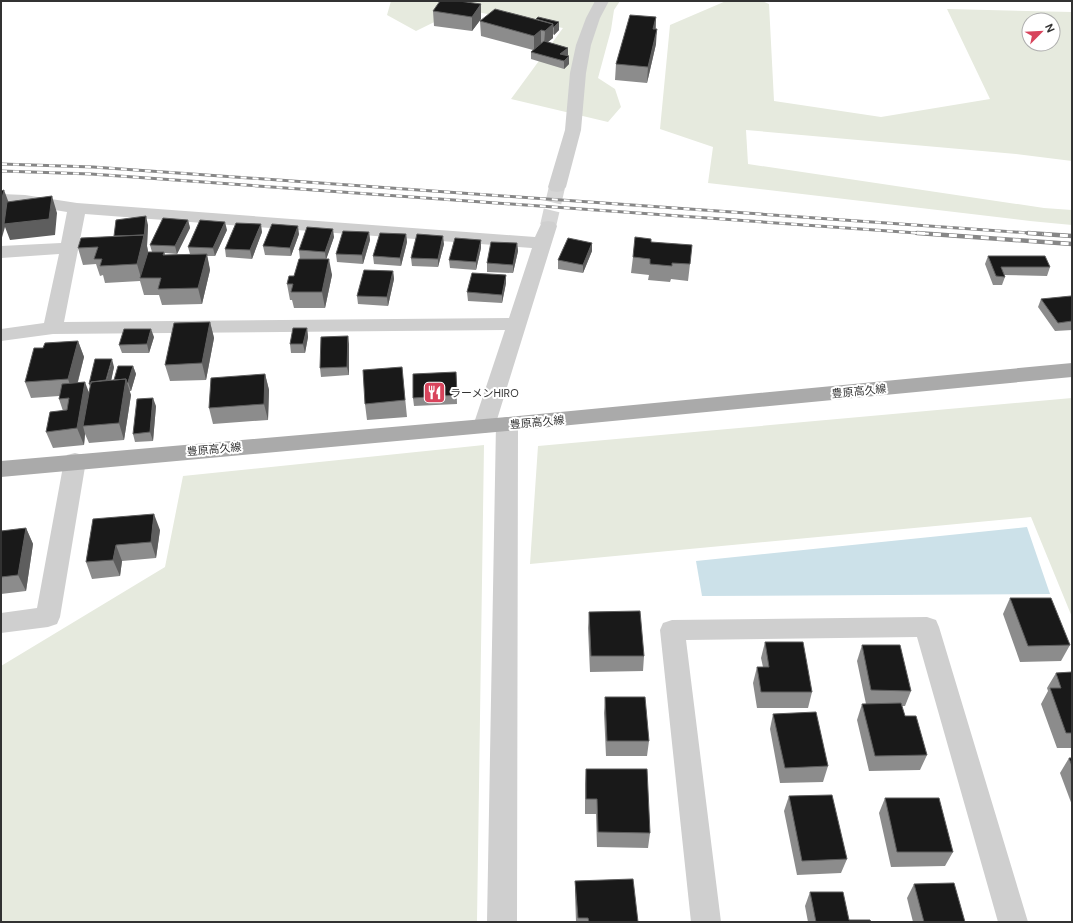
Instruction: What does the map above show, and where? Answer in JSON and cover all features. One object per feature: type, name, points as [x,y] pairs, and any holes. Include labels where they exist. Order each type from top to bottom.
[{"type":"main road","name":"豊原高久線","points":[[1,469],[75,461],[495,425],[1072,370]]},
{"type":"street","points":[[557,187],[572,138],[575,120],[578,73],[584,37],[594,14],[602,1]]},
{"type":"street","points":[[1,199],[25,200],[77,208],[545,235],[517,324],[495,425],[502,922]]},
{"type":"street","points":[[53,328],[77,208]]},
{"type":"street","points":[[1,252],[69,248]]},
{"type":"street","points":[[1,335],[53,328],[517,324]]},
{"type":"street","points":[[1,623],[48,617],[75,461]]},
{"type":"street","points":[[706,922],[672,630],[927,627],[1013,922]]},
{"type":"shaded area","points":[[391,1],[620,1],[614,10],[611,30],[598,78],[615,89],[621,107],[608,122],[511,99],[563,28],[461,9],[416,31],[387,15]]},
{"type":"shaded area","points":[[726,1],[762,1],[769,4],[774,101],[881,117],[990,99],[947,9],[1072,12],[1072,161],[1016,154],[746,130],[748,164],[1044,208],[1072,210],[1072,225],[708,183],[713,147],[660,129],[670,25]]},
{"type":"shaded area","points":[[1072,398],[1072,617],[1031,517],[530,564],[538,446]]},
{"type":"shaded area","points":[[484,445],[477,922],[1,922],[1,666],[165,567],[183,476]]},
{"type":"water","points":[[1027,527],[1050,594],[702,596],[696,561]]},
{"type":"building","points":[[440,1],[459,1],[481,4],[472,17],[433,11]]},
{"type":"building","points":[[495,9],[553,24],[545,31],[541,30],[534,36],[480,21]]},
{"type":"building","points":[[630,15],[656,17],[653,29],[657,29],[648,67],[616,64]]},
{"type":"building","points":[[538,17],[559,22],[553,27],[553,24],[536,19]]},
{"type":"building","points":[[544,41],[568,48],[560,54],[569,56],[564,61],[531,52]]},
{"type":"building","points":[[4,190],[1,202],[1,191]]},
{"type":"building","points":[[52,196],[49,219],[4,224],[7,202]]},
{"type":"building","points":[[146,216],[144,238],[144,235],[114,236],[116,220]]},
{"type":"building","points":[[163,218],[188,220],[175,246],[150,245]]},
{"type":"building","points":[[200,220],[225,222],[213,248],[188,247]]},
{"type":"building","points":[[236,223],[261,224],[250,250],[225,249]]},
{"type":"building","points":[[272,224],[298,226],[290,248],[263,246]]},
{"type":"building","points":[[307,227],[333,229],[325,252],[299,250]]},
{"type":"building","points":[[343,231],[369,232],[362,255],[336,254]]},
{"type":"building","points":[[380,233],[406,234],[400,258],[373,256]]},
{"type":"building","points":[[417,234],[443,236],[438,259],[411,258]]},
{"type":"building","points":[[144,235],[137,264],[100,266],[102,259],[94,259],[98,247],[78,248],[81,238]]},
{"type":"building","points":[[635,237],[651,239],[651,242],[692,245],[690,264],[672,263],[672,266],[650,264],[650,259],[633,257]]},
{"type":"building","points":[[455,238],[481,240],[476,262],[449,260]]},
{"type":"building","points":[[568,238],[592,243],[583,265],[558,260]]},
{"type":"building","points":[[491,242],[517,243],[513,265],[487,263]]},
{"type":"building","points":[[148,252],[164,252],[163,255],[207,254],[198,288],[158,289],[161,278],[140,278]]},
{"type":"building","points":[[988,256],[1045,256],[1050,267],[1001,267],[1005,277],[996,276]]},
{"type":"building","points":[[299,259],[329,259],[322,292],[291,292],[293,284],[287,284],[289,276],[294,276]]},
{"type":"building","points":[[364,270],[393,271],[387,297],[357,296]]},
{"type":"building","points":[[472,273],[506,275],[502,295],[467,292]]},
{"type":"building","points":[[1071,296],[1072,321],[1058,323],[1041,299]]},
{"type":"building","points":[[210,322],[202,363],[165,365],[174,323]]},
{"type":"building","points":[[293,328],[307,328],[303,344],[290,344]]},
{"type":"building","points":[[124,329],[151,329],[147,344],[119,345]]},
{"type":"building","points":[[348,336],[347,367],[320,368],[321,337]]},
{"type":"building","points":[[78,341],[68,379],[25,382],[34,348],[43,348],[45,343]]},
{"type":"building","points":[[95,359],[112,359],[106,380],[91,382],[91,384],[89,384]]},
{"type":"building","points":[[118,366],[133,366],[127,383],[126,379],[114,380]]},
{"type":"building","points":[[402,367],[405,400],[365,404],[363,370]]},
{"type":"building","name":"ラーメンHIRO","points":[[456,372],[457,395],[413,398],[413,374]]},
{"type":"building","points":[[265,374],[264,404],[209,408],[211,378]]},
{"type":"building","points":[[126,379],[119,423],[83,426],[91,382]]},
{"type":"building","points":[[85,382],[77,428],[46,432],[50,412],[67,410],[69,398],[59,399],[62,384]]},
{"type":"building","points":[[153,398],[150,432],[133,434],[137,399]]},
{"type":"building","points":[[154,514],[151,542],[116,545],[113,560],[86,562],[93,519]]},
{"type":"building","points":[[26,528],[18,575],[1,577],[1,531]]},
{"type":"building","points":[[1010,598],[1051,598],[1070,645],[1028,646]]},
{"type":"building","points":[[640,611],[644,656],[591,656],[589,612]]},
{"type":"building","points":[[765,642],[803,642],[812,692],[761,692],[757,667],[769,667]]},
{"type":"building","points":[[862,645],[900,645],[911,691],[871,690]]},
{"type":"building","points":[[1072,672],[1072,733],[1066,733],[1050,688],[1061,688],[1056,673]]},
{"type":"building","points":[[605,697],[645,697],[649,741],[607,741]]},
{"type":"building","points":[[901,703],[905,716],[916,716],[927,755],[875,756],[862,704]]},
{"type":"building","points":[[816,712],[828,766],[785,768],[773,714]]},
{"type":"building","points":[[1069,758],[1072,758],[1072,766]]},
{"type":"building","points":[[586,769],[647,769],[650,833],[598,832],[597,799],[586,799]]},
{"type":"building","points":[[832,795],[847,859],[802,861],[789,796]]},
{"type":"building","points":[[885,798],[939,798],[953,852],[897,852]]},
{"type":"building","points":[[633,879],[638,922],[589,922],[588,918],[578,918],[575,881]]},
{"type":"building","points":[[954,883],[965,922],[924,922],[914,884]]},
{"type":"building","points":[[810,892],[843,892],[849,920],[870,920],[871,922],[816,922]]},
{"type":"tunnel","points":[[548,226],[557,187]]},
{"type":"railway","points":[[1,164],[93,167],[1043,234]]},
{"type":"railway","points":[[1,171],[91,174],[917,233]]},
{"type":"railway","points":[[917,233],[1072,244]]},
{"type":"railway","points":[[917,233],[931,234]]},
{"type":"railway","points":[[1028,233],[1072,236]]},
{"type":"place","name":"ラーメンHIRO","points":[[435,393]]}]
